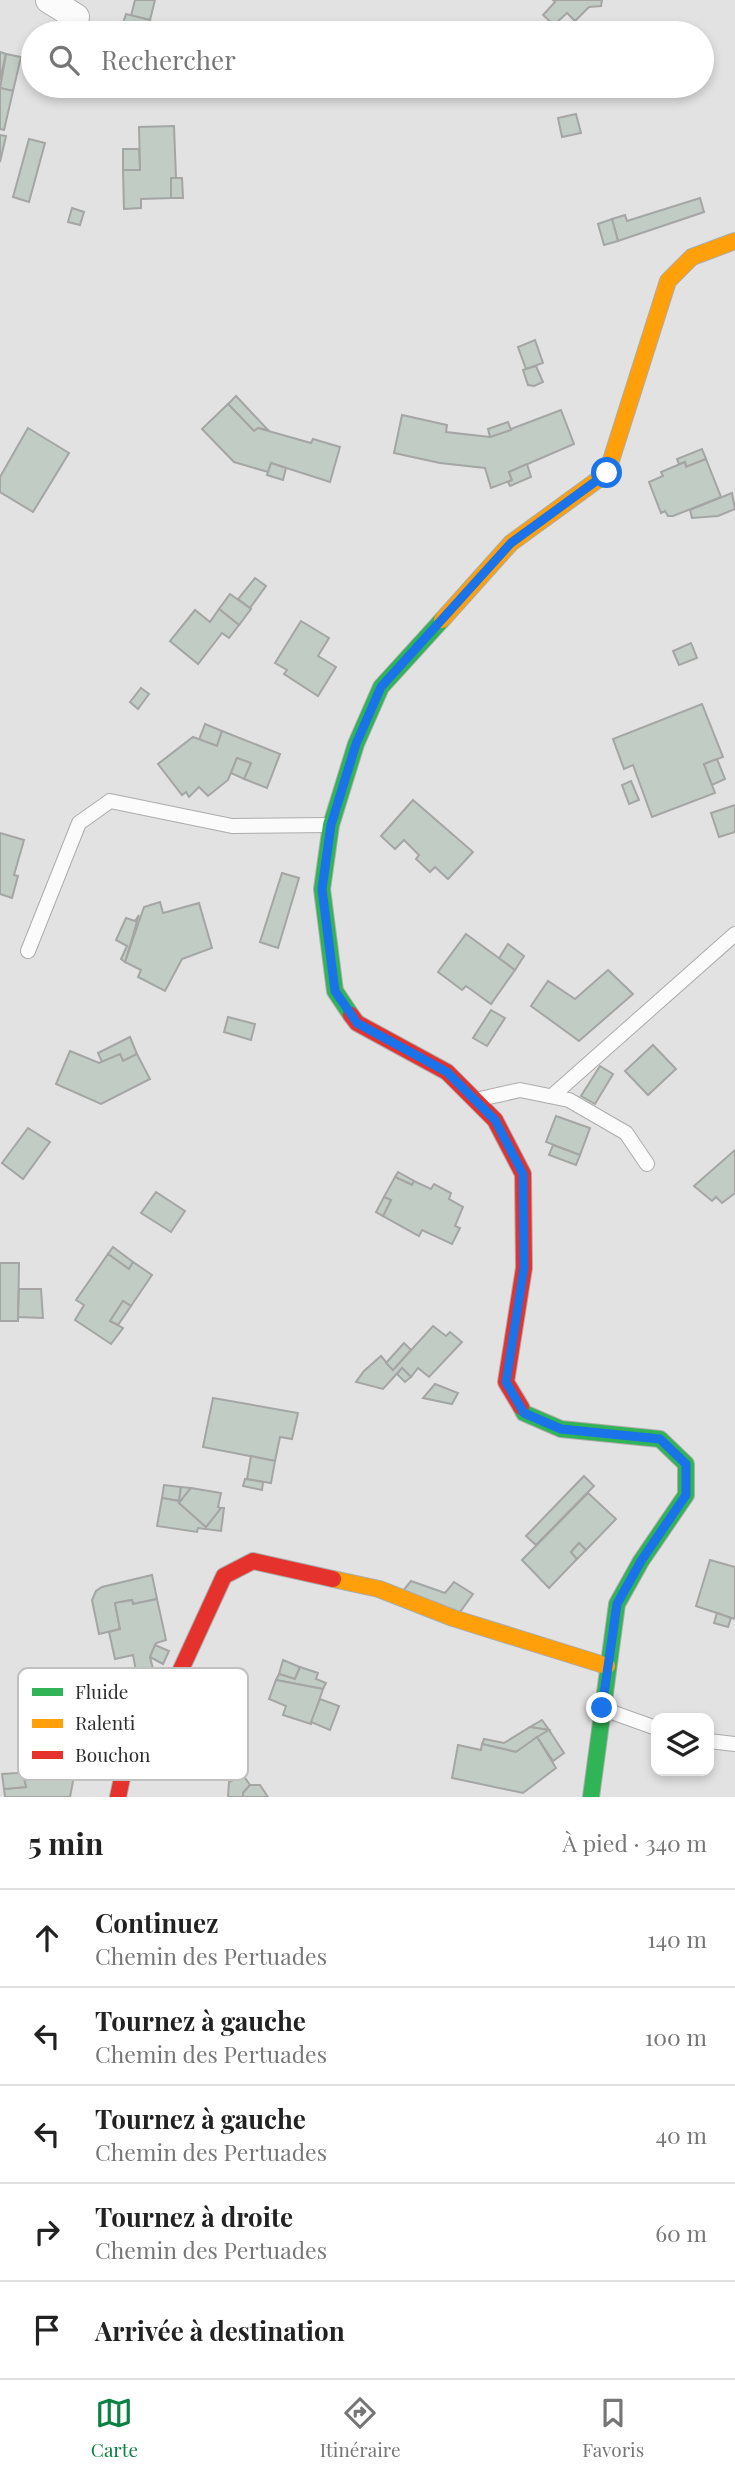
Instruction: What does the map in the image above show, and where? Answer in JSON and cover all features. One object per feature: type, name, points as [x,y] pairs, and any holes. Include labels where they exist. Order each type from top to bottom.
[{"type":"street","points":[[49,0],[76,17]]},
{"type":"street","points":[[591,1797],[617,1604],[641,1561],[686,1495],[686,1464],[660,1439],[561,1429],[524,1413],[506,1382],[524,1268],[523,1174],[495,1120],[447,1072],[357,1023],[335,991],[322,889],[331,825],[356,744],[381,687],[511,543],[607,473],[667,281],[692,257],[735,241]]},
{"type":"street","points":[[182,1668],[224,1576],[253,1561],[379,1589],[453,1619],[607,1666]]},
{"type":"lane","points":[[29,951],[79,823],[110,801],[232,826],[331,825]]},
{"type":"lane","points":[[552,1096],[735,934]]},
{"type":"lane","points":[[475,1100],[520,1090],[569,1100],[626,1133],[648,1164]]},
{"type":"lane","points":[[602,1708],[651,1726]]},
{"type":"lane","points":[[714,1742],[735,1744]]},
{"type":"building","points":[[135,0],[155,0],[150,20],[131,16]]},
{"type":"building","points":[[553,0],[602,0],[601,6],[589,7],[575,21],[567,13],[558,21],[550,21],[543,15],[555,2]]},
{"type":"building","points":[[126,14],[150,20],[150,21],[124,21]]},
{"type":"building","points":[[0,52],[6,54],[0,80]]},
{"type":"building","points":[[6,54],[21,57],[13,91],[0,88]]},
{"type":"building","points":[[0,88],[13,91],[4,130],[0,129]]},
{"type":"building","points":[[576,114],[581,133],[562,137],[558,118]]},
{"type":"building","points":[[174,126],[176,178],[171,178],[171,198],[141,199],[141,208],[124,209],[123,170],[140,170],[139,127]]},
{"type":"building","points":[[0,135],[6,136],[0,162]]},
{"type":"building","points":[[29,139],[45,143],[29,202],[13,197]]},
{"type":"building","points":[[123,149],[139,149],[140,170],[123,170]]},
{"type":"building","points":[[171,178],[182,178],[183,198],[171,198]]},
{"type":"building","points":[[700,198],[704,212],[618,241],[612,219],[625,215],[627,221]]},
{"type":"building","points":[[72,208],[84,212],[80,225],[68,222]]},
{"type":"building","points":[[612,219],[618,241],[604,245],[598,224]]},
{"type":"building","points":[[535,340],[543,363],[526,369],[518,347]]},
{"type":"building","points":[[536,366],[543,382],[534,386],[528,385],[523,370]]},
{"type":"building","points":[[236,396],[268,430],[258,428],[254,431],[228,404]]},
{"type":"building","points":[[228,404],[254,431],[258,428],[311,443],[313,439],[340,447],[330,482],[271,463],[268,472],[234,462],[202,429]]},
{"type":"building","points":[[561,410],[574,444],[509,472],[512,480],[491,488],[485,468],[440,463],[394,453],[402,415],[447,425],[446,432],[490,437]]},
{"type":"building","points":[[508,422],[511,430],[490,437],[488,429]]},
{"type":"building","points":[[28,428],[69,453],[33,512],[0,492],[0,477]]},
{"type":"building","points":[[702,449],[706,459],[686,467],[685,462],[679,464],[677,459]]},
{"type":"building","points":[[706,459],[721,497],[673,516],[668,516],[665,511],[661,513],[649,482],[663,476],[661,472],[685,462],[686,467]]},
{"type":"building","points":[[271,463],[286,468],[283,480],[267,475]]},
{"type":"building","points":[[527,464],[531,477],[510,486],[508,482],[512,480],[509,472]]},
{"type":"building","points":[[732,493],[735,509],[718,516],[692,518],[690,510]]},
{"type":"building","points":[[255,578],[266,586],[250,608],[238,599]]},
{"type":"building","points":[[230,594],[251,609],[239,625],[219,609]]},
{"type":"building","points":[[219,609],[239,625],[229,638],[222,633],[198,664],[170,641],[195,610],[210,622]]},
{"type":"building","points":[[301,621],[329,638],[318,656],[336,667],[318,696],[284,674],[287,670],[275,663]]},
{"type":"building","points":[[691,643],[697,658],[679,665],[673,651]]},
{"type":"building","points":[[141,688],[149,694],[138,709],[130,702]]},
{"type":"building","points":[[702,704],[723,757],[704,764],[715,793],[652,817],[633,765],[624,769],[613,739]]},
{"type":"building","points":[[205,724],[222,731],[217,746],[199,740]]},
{"type":"building","points":[[222,731],[280,754],[267,788],[244,779],[251,763],[237,758],[228,780],[208,796],[199,787],[189,797],[186,792],[182,795],[158,764],[193,737],[217,746]]},
{"type":"building","points":[[237,758],[251,763],[244,779],[231,773]]},
{"type":"building","points":[[717,759],[725,779],[712,785],[704,764]]},
{"type":"building","points":[[631,781],[639,800],[629,804],[622,785]]},
{"type":"building","points":[[413,800],[473,852],[448,879],[435,867],[430,872],[416,859],[419,855],[404,840],[395,849],[381,836]]},
{"type":"building","points":[[735,805],[735,832],[719,837],[711,813]]},
{"type":"building","points":[[0,833],[24,840],[14,875],[18,876],[12,898],[0,894]]},
{"type":"building","points":[[282,873],[299,878],[278,948],[260,942]]},
{"type":"building","points":[[160,902],[163,913],[199,903],[212,948],[182,959],[165,991],[138,977],[141,970],[125,962],[144,907]]},
{"type":"building","points":[[139,915],[125,962],[121,959],[127,946],[116,940],[126,918],[135,921]]},
{"type":"building","points":[[466,934],[515,970],[491,1004],[466,986],[462,990],[438,972]]},
{"type":"building","points":[[508,944],[524,956],[515,970],[499,958]]},
{"type":"building","points":[[608,970],[633,994],[579,1041],[531,1006],[548,981],[575,999]]},
{"type":"building","points":[[491,1010],[505,1018],[487,1046],[473,1038]]},
{"type":"building","points":[[228,1017],[255,1024],[251,1040],[224,1032]]},
{"type":"building","points":[[130,1037],[137,1054],[123,1061],[120,1054],[102,1062],[98,1053]]},
{"type":"building","points":[[653,1045],[676,1069],[648,1095],[625,1071]]},
{"type":"building","points":[[70,1051],[99,1063],[120,1054],[123,1061],[137,1054],[150,1079],[101,1104],[56,1084]]},
{"type":"building","points":[[600,1066],[613,1074],[595,1104],[581,1096]]},
{"type":"building","points":[[556,1116],[590,1128],[580,1155],[546,1142]]},
{"type":"building","points":[[28,1128],[50,1142],[23,1179],[2,1163]]},
{"type":"building","points":[[553,1145],[580,1155],[576,1165],[549,1155]]},
{"type":"building","points":[[735,1150],[735,1193],[722,1203],[716,1197],[712,1201],[694,1186]]},
{"type":"building","points":[[398,1172],[414,1181],[412,1185],[395,1177]]},
{"type":"building","points":[[395,1177],[412,1185],[414,1181],[431,1189],[434,1184],[451,1193],[449,1199],[463,1207],[455,1226],[460,1228],[452,1244],[422,1230],[419,1236],[383,1216],[391,1200],[384,1197]]},
{"type":"building","points":[[156,1192],[185,1211],[171,1232],[141,1213]]},
{"type":"building","points":[[384,1197],[391,1200],[383,1216],[376,1212]]},
{"type":"building","points":[[113,1247],[133,1262],[129,1269],[108,1254]]},
{"type":"building","points":[[108,1254],[129,1269],[133,1262],[152,1275],[131,1306],[123,1301],[110,1321],[123,1328],[111,1344],[75,1320],[84,1305],[76,1300]]},
{"type":"building","points":[[0,1263],[19,1263],[18,1321],[0,1321]]},
{"type":"building","points":[[19,1289],[41,1289],[43,1318],[18,1317]]},
{"type":"building","points":[[123,1301],[131,1306],[118,1325],[110,1321]]},
{"type":"building","points":[[433,1326],[446,1336],[450,1332],[462,1342],[429,1377],[418,1368],[411,1377],[402,1368],[383,1389],[356,1382],[381,1356],[393,1370]]},
{"type":"building","points":[[404,1343],[411,1350],[393,1370],[386,1363]]},
{"type":"building","points":[[402,1368],[411,1377],[405,1382],[397,1374]]},
{"type":"building","points":[[435,1384],[458,1393],[452,1404],[423,1398]]},
{"type":"building","points":[[213,1398],[298,1413],[292,1439],[280,1437],[275,1461],[203,1447]]},
{"type":"building","points":[[251,1456],[275,1461],[271,1483],[247,1479]]},
{"type":"building","points":[[584,1476],[594,1486],[536,1545],[526,1536]]},
{"type":"building","points":[[245,1479],[263,1482],[262,1490],[243,1486]]},
{"type":"building","points":[[164,1485],[181,1487],[179,1501],[162,1498]]},
{"type":"building","points":[[181,1487],[191,1488],[179,1503],[206,1527],[221,1508],[224,1508],[221,1531],[198,1528],[197,1532],[157,1526],[162,1498],[179,1501]]},
{"type":"building","points":[[191,1488],[221,1493],[218,1507],[221,1508],[206,1527],[179,1503]]},
{"type":"building","points":[[588,1493],[616,1519],[586,1550],[579,1543],[571,1552],[577,1559],[549,1588],[522,1560]]},
{"type":"building","points":[[579,1543],[586,1550],[577,1559],[571,1552]]},
{"type":"building","points":[[710,1560],[735,1567],[735,1619],[696,1606]]},
{"type":"building","points":[[152,1575],[157,1599],[133,1604],[132,1600],[115,1603],[120,1629],[99,1634],[92,1600],[96,1591],[102,1587]]},
{"type":"building","points":[[411,1581],[445,1593],[454,1582],[473,1594],[460,1612],[402,1592]]},
{"type":"building","points":[[157,1599],[166,1640],[156,1643],[150,1657],[153,1668],[135,1668],[133,1655],[115,1659],[109,1632],[120,1629],[115,1603],[132,1600],[133,1604]]},
{"type":"building","points":[[717,1613],[731,1618],[728,1627],[714,1623]]},
{"type":"building","points":[[155,1645],[169,1651],[163,1664],[150,1657]]},
{"type":"building","points":[[283,1660],[300,1667],[295,1679],[279,1674]]},
{"type":"building","points":[[300,1667],[318,1673],[316,1679],[326,1683],[323,1689],[276,1680],[279,1674],[295,1679]]},
{"type":"building","points":[[276,1680],[323,1689],[311,1724],[283,1715],[286,1706],[269,1699]]},
{"type":"building","points":[[320,1699],[339,1706],[330,1730],[311,1722]]},
{"type":"building","points":[[542,1720],[549,1730],[530,1727]]},
{"type":"building","points":[[530,1727],[549,1730],[516,1752],[482,1744],[484,1739],[504,1743]]},
{"type":"building","points":[[549,1730],[564,1753],[553,1761],[537,1737]]},
{"type":"building","points":[[537,1737],[556,1768],[523,1793],[452,1778],[458,1745],[481,1750],[482,1744],[516,1752]]},
{"type":"building","points":[[17,1773],[18,1780],[24,1780],[26,1787],[4,1789],[2,1774]]},
{"type":"building","points":[[24,1780],[73,1780],[70,1797],[5,1797],[4,1789],[26,1787]]},
{"type":"building","points":[[246,1780],[250,1785],[243,1797],[228,1797],[229,1782]]},
{"type":"building","points":[[250,1785],[260,1785],[268,1797],[243,1797]]},
{"type":"traffic: fast","points":[[351,1015],[335,991],[322,889],[331,825],[356,744],[381,687],[442,620]]},
{"type":"traffic: fast","points":[[521,1407],[524,1413],[561,1429],[660,1439],[686,1464],[686,1495],[641,1561],[617,1604],[591,1797]]},
{"type":"traffic: slow","points":[[442,620],[511,543],[607,473],[668,281],[692,257],[735,241]]},
{"type":"traffic: slow","points":[[333,1579],[379,1589],[453,1618],[607,1666]]},
{"type":"traffic: jam","points":[[351,1015],[357,1023],[447,1072],[495,1120],[523,1174],[524,1268],[506,1382],[521,1407]]},
{"type":"traffic: jam","points":[[182,1668],[224,1576],[253,1561],[333,1579]]},
{"type":"traffic: jam","points":[[118,1797],[122,1780]]},
{"type":"route","points":[[602,1708],[617,1604],[641,1561],[686,1495],[686,1464],[660,1439],[561,1429],[524,1413],[506,1382],[524,1268],[523,1174],[495,1120],[447,1072],[357,1023],[335,991],[322,889],[331,825],[356,744],[381,687],[511,543],[607,473]]}]
